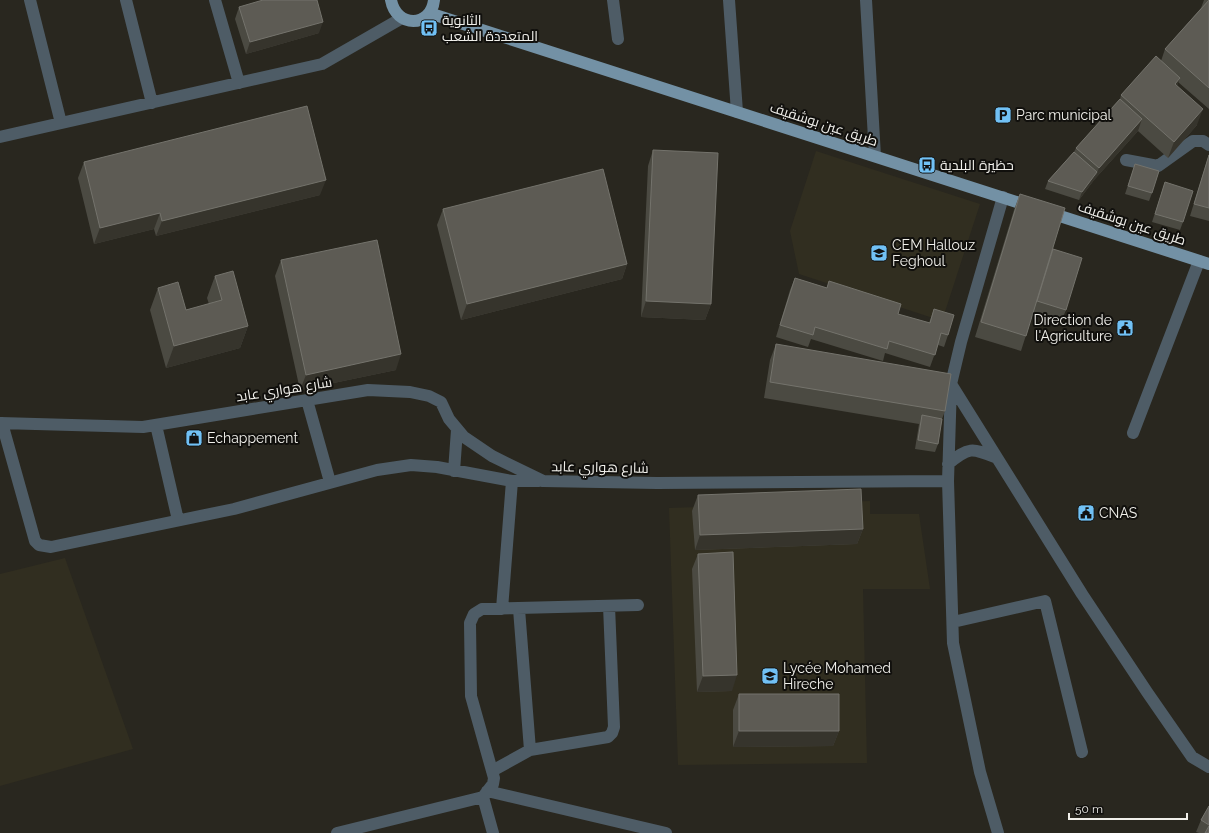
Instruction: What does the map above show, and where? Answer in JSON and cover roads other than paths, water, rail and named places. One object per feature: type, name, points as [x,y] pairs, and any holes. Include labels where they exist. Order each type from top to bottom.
[{"type":"main road","points":[[391,0],[396,13],[402,18],[416,21],[423,19],[429,13],[433,8],[434,0]]},
{"type":"main road","name":"طريق عين بوشقيف","points":[[429,13],[1204,263]]},
{"type":"street","points":[[30,0],[62,124]]},
{"type":"street","points":[[126,0],[152,103]]},
{"type":"street","points":[[216,0],[239,83]]},
{"type":"street","points":[[613,0],[618,39]]},
{"type":"street","points":[[729,0],[737,112]]},
{"type":"street","points":[[866,0],[875,156]]},
{"type":"street","points":[[0,137],[322,64],[402,18]]},
{"type":"street","points":[[1126,160],[1158,166],[1194,140],[1207,140]]},
{"type":"street","points":[[998,833],[980,772],[953,643],[948,464],[951,384],[961,342],[1003,197]]},
{"type":"street","points":[[1133,433],[1204,263]]},
{"type":"street","points":[[951,384],[1082,594],[1146,692],[1192,757],[1209,767]]},
{"type":"street","name":"شارع هواري عابد","points":[[1,423],[143,427],[368,390],[410,392],[429,396],[441,402],[449,419],[464,437],[492,456],[542,481],[657,483],[948,481]]},
{"type":"street","points":[[307,400],[330,482]]},
{"type":"street","points":[[1,423],[35,541],[40,545],[50,547],[234,508],[377,470],[411,465],[512,481],[542,481]]},
{"type":"street","points":[[156,425],[178,520]]},
{"type":"street","points":[[454,471],[458,430]]},
{"type":"street","points":[[948,464],[964,451],[977,450],[997,458]]},
{"type":"street","points":[[502,609],[512,481]]},
{"type":"street","points":[[953,622],[1045,601],[1082,752]]},
{"type":"street","points":[[485,794],[493,784],[492,771],[471,696],[470,623],[474,614],[482,609],[638,605]]},
{"type":"street","points":[[492,771],[530,750],[612,734],[614,727],[609,606]]},
{"type":"street","points":[[519,609],[530,750]]},
{"type":"street","points":[[485,794],[493,833]]},
{"type":"street","points":[[337,833],[485,794],[666,833]]},
{"type":"place","name":"الثانوية المتعددة الشعب","points":[[429,28]]},
{"type":"place","name":"Parc municipal","points":[[1003,115]]},
{"type":"place","name":"حظيرة البلدية","points":[[927,165]]},
{"type":"place","name":"CEM Hallouz Feghoul","points":[[879,253]]},
{"type":"place","name":"Direction de l'Agriculture","points":[[1125,328]]},
{"type":"place","name":"Echappement","points":[[194,438]]},
{"type":"place","name":"CNAS","points":[[1086,513]]},
{"type":"place","name":"Lycée Mohamed Hireche","points":[[770,676]]}]
